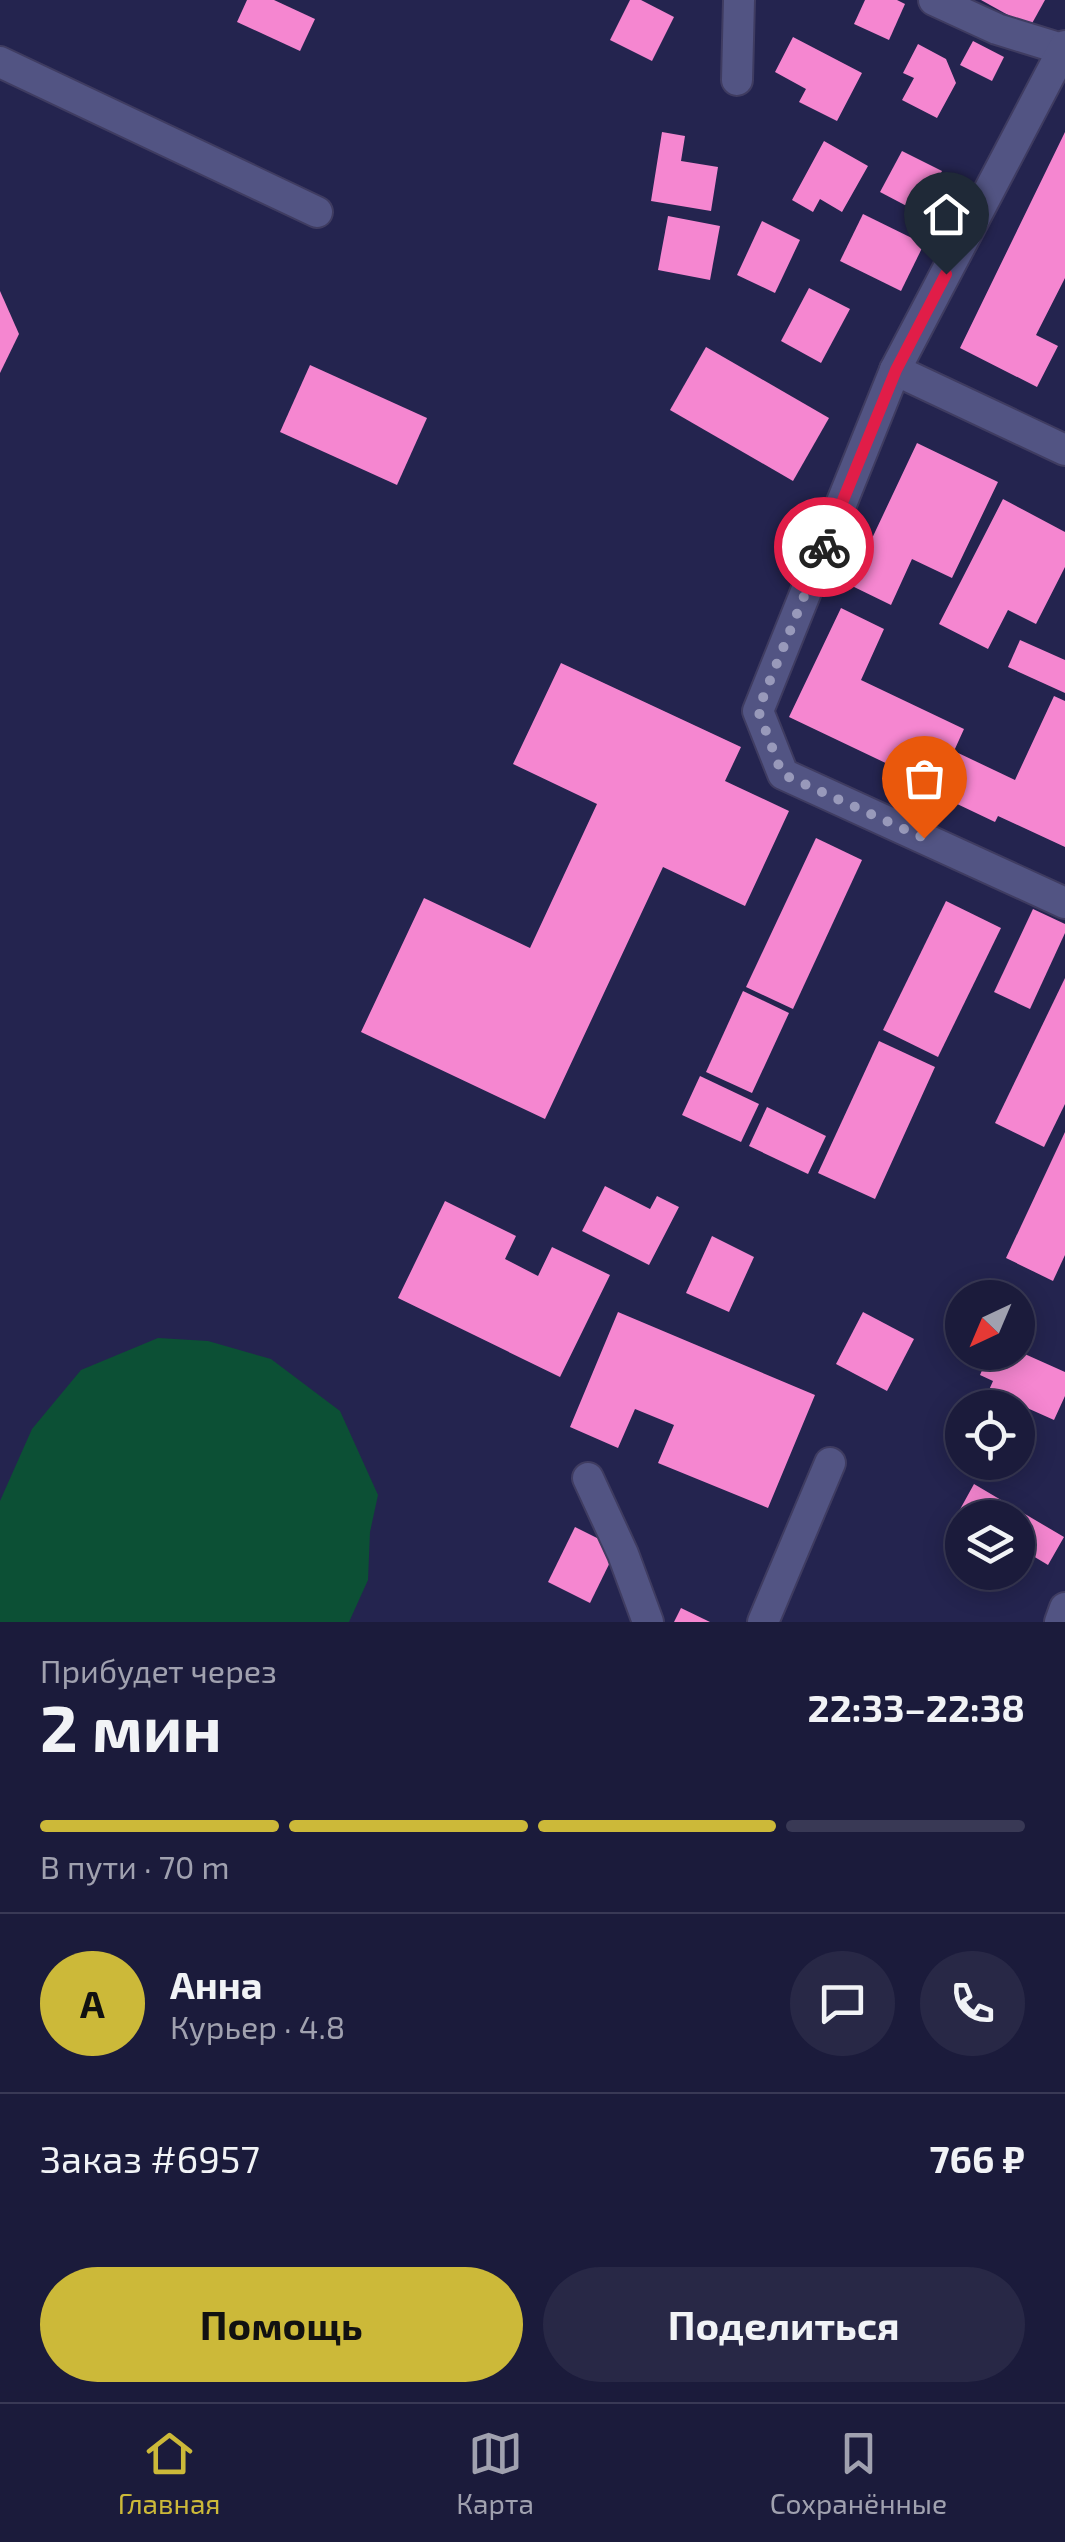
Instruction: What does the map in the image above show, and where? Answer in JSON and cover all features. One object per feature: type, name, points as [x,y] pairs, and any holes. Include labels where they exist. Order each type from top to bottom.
[{"type":"street","points":[[737,80],[740,0]]},
{"type":"street","points":[[934,0],[997,30],[1064,48],[896,370],[758,710],[782,774],[1065,903]]},
{"type":"street","points":[[0,62],[316,212]]},
{"type":"street","points":[[896,370],[1065,450]]},
{"type":"street","points":[[763,1622],[830,1464]]},
{"type":"street","points":[[588,1478],[623,1554],[648,1622]]},
{"type":"street","points":[[1060,1622],[1065,1608]]},
{"type":"green space","points":[[158,1338],[208,1341],[271,1359],[340,1411],[378,1495],[370,1532],[368,1580],[349,1622],[0,1622],[0,1501],[32,1429],[81,1370]]},
{"type":"building","points":[[247,0],[274,0],[315,19],[300,51],[237,22]]},
{"type":"building","points":[[630,0],[641,0],[674,17],[652,61],[610,40]]},
{"type":"building","points":[[865,0],[897,0],[905,4],[889,40],[854,24]]},
{"type":"building","points":[[981,0],[1045,0],[1030,27]]},
{"type":"building","points":[[793,37],[862,73],[837,121],[799,102],[806,89],[775,72]]},
{"type":"building","points":[[973,41],[1004,57],[992,81],[960,65]]},
{"type":"building","points":[[918,44],[946,59],[956,83],[937,118],[902,100],[914,78],[903,73]]},
{"type":"building","points":[[662,132],[685,136],[681,161],[718,167],[711,211],[651,201]]},
{"type":"building","points":[[1065,132],[1065,278],[1036,335],[1058,346],[1037,387],[960,348]]},
{"type":"building","points":[[824,141],[868,166],[842,212],[820,199],[813,212],[792,200]]},
{"type":"building","points":[[902,151],[942,171],[920,213],[880,192]]},
{"type":"building","points":[[863,214],[924,244],[901,291],[840,261]]},
{"type":"building","points":[[668,216],[720,226],[710,280],[658,270]]},
{"type":"building","points":[[762,221],[800,240],[775,293],[737,275]]},
{"type":"building","points":[[809,288],[850,309],[821,363],[781,341]]},
{"type":"building","points":[[0,291],[19,334],[0,373]]},
{"type":"building","points":[[706,347],[829,418],[793,481],[670,410]]},
{"type":"building","points":[[310,365],[427,418],[397,485],[280,432]]},
{"type":"building","points":[[917,443],[998,482],[952,578],[912,559],[891,605],[850,585]]},
{"type":"building","points":[[1003,499],[1065,532],[1065,567],[1036,624],[1008,610],[988,649],[939,624]]},
{"type":"building","points":[[841,608],[884,629],[861,680],[964,729],[954,751],[1015,780],[1054,696],[1065,701],[1065,847],[998,816],[995,822],[934,793],[936,787],[789,717]]},
{"type":"building","points":[[1020,640],[1065,660],[1065,693],[1008,667]]},
{"type":"building","points":[[561,663],[741,747],[725,781],[789,811],[745,906],[663,867],[545,1119],[361,1032],[424,898],[530,948],[597,804],[513,764]]},
{"type":"building","points":[[816,838],[862,860],[793,1009],[746,987]]},
{"type":"building","points":[[946,901],[1001,928],[938,1057],[883,1030]]},
{"type":"building","points":[[1033,909],[1065,924],[1065,933],[1030,1009],[994,992]]},
{"type":"building","points":[[1065,978],[1065,1104],[1044,1147],[995,1123]]},
{"type":"building","points":[[743,991],[789,1013],[752,1093],[706,1072]]},
{"type":"building","points":[[879,1041],[935,1067],[875,1199],[818,1173]]},
{"type":"building","points":[[700,1076],[759,1104],[741,1142],[682,1115]]},
{"type":"building","points":[[767,1107],[826,1136],[808,1174],[749,1146]]},
{"type":"building","points":[[1065,1132],[1065,1255],[1053,1281],[1006,1258]]},
{"type":"building","points":[[605,1186],[650,1209],[657,1196],[679,1207],[649,1265],[582,1231]]},
{"type":"building","points":[[445,1201],[516,1236],[505,1259],[538,1276],[552,1247],[610,1275],[560,1377],[398,1298]]},
{"type":"building","points":[[712,1236],[754,1257],[729,1312],[686,1293]]},
{"type":"building","points":[[618,1312],[815,1395],[768,1508],[658,1463],[674,1425],[635,1409],[618,1448],[570,1427]]},
{"type":"building","points":[[863,1312],[914,1339],[887,1391],[836,1364]]},
{"type":"building","points":[[1035,1359],[1065,1372],[1065,1396],[1054,1420],[1035,1411],[1035,1390],[989,1390],[993,1381],[980,1375],[982,1370],[1035,1370]]},
{"type":"building","points":[[974,1484],[1001,1500],[965,1500]]},
{"type":"building","points":[[1035,1520],[1064,1537],[1048,1565],[1035,1557]]},
{"type":"building","points":[[575,1527],[617,1548],[590,1603],[548,1582]]},
{"type":"building","points":[[681,1608],[710,1622],[674,1622]]},
{"type":"way so far","points":[[824,547],[758,710],[782,774],[924,838]]},
{"type":"route","points":[[824,547],[896,370],[946,274]]}]
